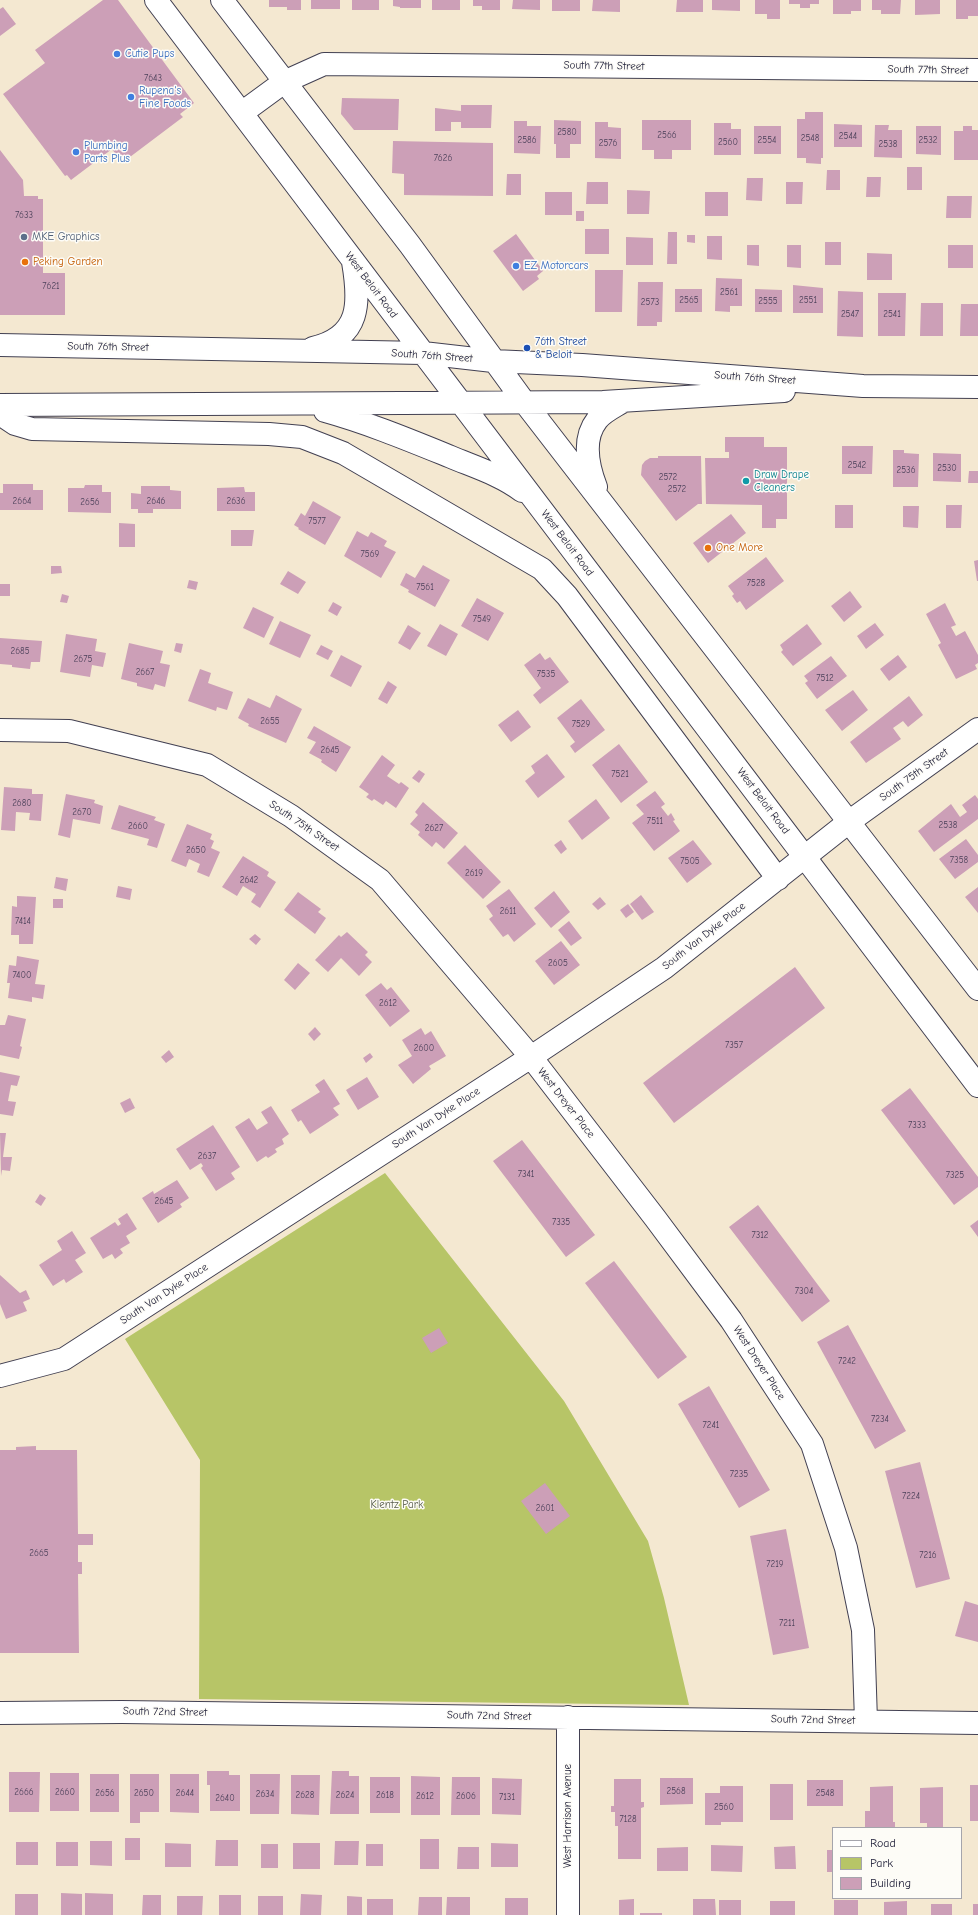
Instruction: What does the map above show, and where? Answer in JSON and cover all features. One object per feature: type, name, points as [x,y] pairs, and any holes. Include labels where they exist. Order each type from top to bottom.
[{"type":"street","name":"West Beloit Road","points":[[156,0],[243,112],[423,353],[978,1086]]},
{"type":"street","points":[[222,0],[410,246],[525,403],[978,988]]},
{"type":"street","name":"South 77th Street","points":[[243,112],[284,82],[324,64],[978,70]]},
{"type":"street","points":[[303,351],[337,340],[345,332],[352,321],[357,300],[357,282],[353,260]]},
{"type":"street","name":"South 76th Street","points":[[0,344],[423,353],[493,361],[582,365],[863,386],[978,387]]},
{"type":"street","name":"South 76th Street","points":[[0,405],[622,402],[863,386]]},
{"type":"street","points":[[601,501],[590,470],[588,458],[591,429],[602,415],[622,402]]},
{"type":"street","points":[[298,404],[354,419],[397,435],[498,476],[534,499]]},
{"type":"street","points":[[0,414],[14,424],[32,429],[285,434],[302,437],[342,453],[542,569],[567,596],[778,879]]},
{"type":"street","name":"South 75th Street","points":[[850,821],[978,729]]},
{"type":"street","name":"South 75th Street","points":[[0,730],[69,731],[207,765],[291,816],[380,880],[531,1057]]},
{"type":"street","name":"South Van Dyke Place","points":[[0,1376],[64,1359],[531,1057],[664,968],[850,821]]},
{"type":"street","name":"West Dreyer Place","points":[[531,1057],[731,1320],[812,1444],[846,1548],[863,1630],[866,1721]]},
{"type":"street","name":"South 72nd Street","points":[[0,1713],[122,1712],[978,1722]]},
{"type":"street","name":"West Harrison Avenue","points":[[568,1717],[568,1915]]},
{"type":"green space","name":"Klentz Park","points":[[385,1173],[564,1401],[648,1541],[664,1598],[689,1705],[199,1699],[200,1460],[125,1339]]},
{"type":"building","points":[[103,0],[118,0],[194,103],[180,114],[183,117],[122,163],[112,149],[71,180],[67,175],[65,176],[3,94],[45,63],[35,50]]},
{"type":"building","points":[[269,0],[301,0],[301,10],[287,10],[287,7],[269,7]]},
{"type":"building","points":[[311,0],[340,0],[340,9],[311,9]]},
{"type":"building","points":[[352,0],[379,0],[379,10],[352,10]]},
{"type":"building","points":[[393,0],[421,0],[421,8],[400,8],[393,6]]},
{"type":"building","points":[[432,0],[460,0],[460,10],[432,10]]},
{"type":"building","points":[[473,0],[500,0],[500,10],[482,10],[482,6],[473,6]]},
{"type":"building","points":[[513,0],[540,0],[540,10],[512,9]]},
{"type":"building","points":[[552,0],[580,0],[580,11],[552,11]]},
{"type":"building","points":[[593,0],[620,0],[620,12],[592,11]]},
{"type":"building","points":[[677,0],[703,0],[703,12],[676,12]]},
{"type":"building","points":[[712,0],[740,0],[740,11],[712,10]]},
{"type":"building","points":[[755,0],[780,0],[780,19],[767,19],[767,14],[755,14]]},
{"type":"building","points":[[789,0],[819,0],[819,4],[810,4],[810,8],[800,8],[800,4],[789,4]]},
{"type":"building","points":[[833,0],[861,0],[861,11],[851,11],[851,14],[833,14]]},
{"type":"building","points":[[872,0],[901,0],[900,14],[881,14],[881,10],[872,10]]},
{"type":"building","points":[[915,0],[940,0],[940,14],[915,15]]},
{"type":"building","points":[[956,0],[978,0],[978,16],[968,16],[968,19],[956,19]]},
{"type":"building","points":[[3,7],[16,24],[0,36],[0,9]]},
{"type":"building","points":[[342,98],[399,99],[398,130],[354,130],[341,114]]},
{"type":"building","points":[[461,105],[492,105],[491,128],[461,128],[461,122],[451,122],[451,131],[435,131],[435,108],[461,111]]},
{"type":"building","points":[[805,112],[823,112],[823,158],[821,158],[821,164],[806,163],[806,158],[797,158],[797,119],[805,119]]},
{"type":"building","points":[[554,120],[581,121],[581,144],[570,144],[570,158],[556,158],[556,144],[554,144]]},
{"type":"building","points":[[642,120],[691,120],[691,150],[672,150],[672,159],[654,159],[654,150],[642,150]]},
{"type":"building","points":[[514,121],[527,121],[527,126],[541,126],[540,154],[514,153]]},
{"type":"building","points":[[595,122],[608,122],[608,127],[621,128],[621,159],[595,158]]},
{"type":"building","points":[[714,123],[731,123],[731,129],[741,129],[741,155],[714,155]]},
{"type":"building","points":[[834,124],[862,125],[862,147],[834,147]]},
{"type":"building","points":[[875,125],[889,125],[888,130],[902,130],[902,158],[874,157]]},
{"type":"building","points":[[754,126],[781,126],[781,154],[754,154]]},
{"type":"building","points":[[916,126],[941,126],[941,155],[916,154]]},
{"type":"building","points":[[963,126],[972,126],[972,130],[978,130],[978,160],[954,160],[954,131],[963,131]]},
{"type":"building","points":[[393,141],[493,143],[493,196],[404,195],[404,174],[392,173]]},
{"type":"building","points":[[0,150],[23,180],[24,196],[38,196],[38,199],[43,199],[43,273],[65,273],[65,315],[0,315]]},
{"type":"building","points":[[907,167],[922,167],[922,190],[907,190]]},
{"type":"building","points":[[827,170],[840,170],[840,190],[826,190]]},
{"type":"building","points":[[507,174],[521,174],[521,195],[506,195]]},
{"type":"building","points":[[867,177],[881,177],[880,197],[866,197]]},
{"type":"building","points":[[747,178],[763,178],[762,201],[746,200]]},
{"type":"building","points":[[587,182],[608,182],[608,204],[586,204]]},
{"type":"building","points":[[786,182],[803,182],[802,204],[786,204]]},
{"type":"building","points":[[627,190],[650,191],[649,214],[627,214]]},
{"type":"building","points":[[545,192],[572,192],[572,215],[545,215]]},
{"type":"building","points":[[705,192],[728,192],[728,216],[705,216]]},
{"type":"building","points":[[947,196],[972,196],[971,218],[946,218]]},
{"type":"building","points":[[576,211],[584,211],[584,221],[576,221]]},
{"type":"building","points":[[585,229],[609,229],[609,254],[585,254]]},
{"type":"building","points":[[668,232],[677,232],[677,264],[667,264]]},
{"type":"building","points":[[516,234],[543,271],[537,276],[539,279],[523,291],[493,251]]},
{"type":"building","points":[[687,235],[695,235],[695,243],[687,242]]},
{"type":"building","points":[[707,236],[722,236],[722,260],[707,259]]},
{"type":"building","points":[[626,237],[653,238],[653,265],[626,265]]},
{"type":"building","points":[[825,242],[841,242],[841,265],[825,265]]},
{"type":"building","points":[[747,245],[759,245],[759,266],[747,265]]},
{"type":"building","points":[[787,245],[801,245],[801,268],[787,267]]},
{"type":"building","points":[[948,245],[973,245],[973,268],[948,268]]},
{"type":"building","points":[[867,253],[892,254],[892,280],[867,280]]},
{"type":"building","points":[[595,270],[623,270],[622,312],[595,312]]},
{"type":"building","points":[[716,278],[742,279],[742,306],[730,306],[730,312],[715,311]]},
{"type":"building","points":[[638,282],[663,282],[662,322],[657,322],[657,326],[637,326]]},
{"type":"building","points":[[793,285],[823,288],[823,313],[793,313]]},
{"type":"building","points":[[675,289],[702,289],[702,312],[675,312]]},
{"type":"building","points":[[755,289],[782,290],[782,312],[755,312]]},
{"type":"building","points":[[838,291],[863,292],[863,337],[837,336]]},
{"type":"building","points":[[878,293],[906,293],[905,336],[878,336]]},
{"type":"building","points":[[921,303],[943,303],[943,336],[920,336]]},
{"type":"building","points":[[961,304],[978,304],[978,336],[960,336]]},
{"type":"building","name":"Draw Drape Cleaners","points":[[725,437],[764,437],[764,447],[787,447],[787,519],[776,519],[776,528],[762,528],[762,505],[706,504],[705,458],[729,458],[729,452],[725,452]]},
{"type":"building","points":[[842,446],[873,446],[872,474],[842,474]]},
{"type":"building","points":[[893,450],[904,450],[904,453],[919,454],[918,487],[893,487]]},
{"type":"building","points":[[933,453],[961,454],[961,482],[933,481]]},
{"type":"building","points":[[658,456],[701,456],[702,504],[698,504],[676,521],[641,475],[642,465],[645,461],[650,458],[658,458]]},
{"type":"building","points":[[969,471],[978,471],[978,483],[968,483]]},
{"type":"building","points":[[3,484],[33,484],[33,490],[43,490],[43,510],[0,510],[0,493],[3,493]]},
{"type":"building","points":[[85,485],[102,485],[102,492],[111,492],[111,513],[68,512],[68,488],[84,488]]},
{"type":"building","points":[[141,486],[170,486],[170,490],[181,491],[181,509],[153,509],[153,513],[138,513],[138,509],[131,509],[131,493],[141,494]]},
{"type":"building","points":[[244,487],[245,492],[255,492],[255,511],[217,511],[217,488]]},
{"type":"building","points":[[313,501],[341,517],[325,545],[294,525],[301,513],[305,516]]},
{"type":"building","points":[[835,505],[853,505],[853,528],[835,528]]},
{"type":"building","points":[[946,505],[962,505],[961,528],[946,528]]},
{"type":"building","points":[[903,506],[919,506],[918,528],[903,527]]},
{"type":"building","points":[[731,514],[746,533],[708,563],[693,543]]},
{"type":"building","points":[[119,523],[135,524],[135,547],[119,547]]},
{"type":"building","points":[[231,530],[254,530],[252,546],[231,546]]},
{"type":"building","points":[[357,531],[368,537],[371,532],[387,541],[384,546],[396,552],[381,578],[344,556]]},
{"type":"building","points":[[766,557],[784,581],[746,610],[740,601],[737,603],[732,596],[734,594],[728,586]]},
{"type":"building","points":[[978,560],[978,581],[977,581],[974,561]]},
{"type":"building","points":[[423,565],[450,580],[435,607],[408,592],[409,590],[400,585],[406,573],[415,578]]},
{"type":"building","points":[[51,566],[61,566],[62,573],[51,574]]},
{"type":"building","points":[[288,571],[306,582],[298,594],[280,584]]},
{"type":"building","points":[[189,580],[198,582],[196,590],[187,588]]},
{"type":"building","points":[[0,584],[10,584],[10,596],[0,596]]},
{"type":"building","points":[[850,591],[862,607],[844,622],[831,606]]},
{"type":"building","points":[[62,594],[69,596],[67,603],[60,602]]},
{"type":"building","points":[[477,598],[504,613],[488,641],[461,626]]},
{"type":"building","points":[[333,602],[342,607],[337,616],[328,611]]},
{"type":"building","points":[[945,603],[956,625],[951,627],[956,636],[965,631],[978,655],[978,663],[975,665],[977,669],[956,679],[938,645],[941,643],[926,614]]},
{"type":"building","points":[[253,607],[274,617],[264,638],[243,628]]},
{"type":"building","points":[[280,621],[311,635],[300,658],[269,644]]},
{"type":"building","points":[[875,623],[884,635],[866,649],[857,636]]},
{"type":"building","points":[[440,624],[458,634],[446,656],[427,646]]},
{"type":"building","points":[[807,624],[822,644],[793,666],[781,652],[783,650],[780,645]]},
{"type":"building","points":[[408,625],[421,633],[410,650],[398,643]]},
{"type":"building","points":[[66,634],[97,639],[95,651],[106,653],[103,667],[92,665],[90,677],[60,672]]},
{"type":"building","points":[[0,638],[42,641],[40,662],[31,662],[30,669],[0,664]]},
{"type":"building","points":[[129,643],[163,651],[160,663],[170,665],[165,687],[155,684],[153,690],[137,686],[137,683],[121,679]]},
{"type":"building","points":[[176,643],[183,644],[181,653],[174,651]]},
{"type":"building","points":[[321,645],[333,651],[328,660],[316,654]]},
{"type":"building","points":[[540,653],[545,660],[550,657],[569,682],[540,704],[533,695],[541,688],[524,665]]},
{"type":"building","points":[[341,655],[362,666],[351,687],[330,676]]},
{"type":"building","points":[[898,655],[907,667],[889,681],[880,669]]},
{"type":"building","points":[[831,656],[847,676],[817,699],[805,683],[808,681],[804,676]]},
{"type":"building","points":[[200,669],[211,673],[208,683],[233,692],[227,710],[217,707],[216,711],[188,701]]},
{"type":"building","points":[[388,681],[397,687],[387,704],[378,699]]},
{"type":"building","points":[[853,690],[868,710],[842,731],[825,710]]},
{"type":"building","points":[[276,695],[302,709],[286,743],[248,726],[249,724],[238,718],[248,698],[270,708]]},
{"type":"building","points":[[909,696],[923,715],[908,727],[903,721],[893,728],[901,739],[866,763],[850,742]]},
{"type":"building","points":[[581,699],[605,730],[575,753],[570,746],[575,742],[557,718]]},
{"type":"building","points":[[518,710],[531,727],[511,742],[498,725]]},
{"type":"building","points":[[314,726],[351,747],[336,772],[321,762],[322,760],[309,753],[316,742],[307,738]]},
{"type":"building","points":[[619,744],[648,782],[621,803],[592,765]]},
{"type":"building","points":[[547,754],[565,777],[538,798],[525,781],[535,773],[531,766]]},
{"type":"building","points":[[382,755],[395,765],[387,776],[399,784],[401,782],[409,788],[396,808],[386,801],[383,805],[374,799],[372,801],[366,797],[369,794],[359,787]]},
{"type":"building","points":[[419,770],[425,774],[419,783],[412,778]]},
{"type":"building","points":[[4,787],[32,789],[32,794],[43,794],[41,821],[29,820],[30,813],[16,812],[15,831],[1,830]]},
{"type":"building","points":[[655,791],[665,804],[661,807],[668,816],[671,813],[675,820],[673,821],[680,831],[654,851],[632,823],[644,814],[636,805]]},
{"type":"building","points":[[66,794],[95,800],[94,803],[103,806],[100,824],[73,819],[70,838],[58,835]]},
{"type":"building","points":[[975,795],[978,799],[978,819],[934,852],[918,831],[951,804],[960,817],[967,812],[962,805]]},
{"type":"building","points":[[596,799],[610,818],[582,840],[568,821]]},
{"type":"building","points":[[423,802],[458,833],[444,849],[436,842],[432,847],[418,835],[420,832],[410,824],[418,815],[415,812]]},
{"type":"building","points":[[119,805],[156,817],[154,820],[165,824],[157,848],[147,845],[149,839],[111,829]]},
{"type":"building","points":[[187,824],[212,834],[210,839],[214,841],[211,848],[220,852],[209,877],[197,872],[200,864],[189,859],[186,867],[171,861]]},
{"type":"building","points":[[966,839],[978,855],[978,862],[955,879],[939,859]]},
{"type":"building","points":[[561,840],[567,849],[561,854],[554,845]]},
{"type":"building","points":[[693,840],[712,864],[687,883],[668,858]]},
{"type":"building","points":[[465,845],[501,882],[483,899],[447,863]]},
{"type":"building","points":[[243,856],[269,872],[267,876],[276,882],[260,908],[251,902],[256,894],[243,886],[237,896],[222,887]]},
{"type":"building","points":[[56,877],[68,879],[66,891],[54,888]]},
{"type":"building","points":[[118,886],[132,889],[130,900],[116,897]]},
{"type":"building","points":[[978,887],[978,913],[965,897]]},
{"type":"building","points":[[509,889],[536,924],[514,942],[508,934],[503,937],[489,919],[493,916],[486,906]]},
{"type":"building","points":[[554,891],[570,912],[551,928],[534,908]]},
{"type":"building","points":[[298,892],[321,909],[318,912],[326,918],[315,934],[284,910]]},
{"type":"building","points":[[641,895],[654,912],[642,920],[630,904]]},
{"type":"building","points":[[17,896],[36,897],[33,944],[19,944],[19,935],[11,935],[12,906],[17,907]]},
{"type":"building","points":[[600,897],[606,904],[598,910],[592,904]]},
{"type":"building","points":[[53,899],[63,899],[63,908],[53,908]]},
{"type":"building","points":[[628,904],[634,912],[626,918],[620,910]]},
{"type":"building","points":[[569,921],[582,938],[571,946],[558,930]]},
{"type":"building","points":[[347,932],[368,952],[365,955],[372,962],[359,976],[341,958],[328,972],[315,960],[339,935],[341,937]]},
{"type":"building","points":[[255,934],[261,939],[256,945],[249,939]]},
{"type":"building","points":[[561,941],[580,965],[554,985],[535,961]]},
{"type":"building","points":[[17,956],[39,960],[35,984],[45,985],[43,999],[32,997],[32,1002],[8,998],[10,983],[7,983],[9,965],[16,966]]},
{"type":"building","points":[[298,963],[310,973],[295,990],[284,980]]},
{"type":"building","points":[[795,967],[825,1008],[674,1123],[643,1083]]},
{"type":"building","points":[[381,983],[387,990],[391,987],[410,1011],[390,1027],[365,995]]},
{"type":"building","points":[[8,1015],[26,1019],[20,1046],[22,1047],[19,1059],[0,1055],[0,1025],[5,1025]]},
{"type":"building","points":[[315,1027],[321,1034],[314,1041],[308,1034]]},
{"type":"building","points":[[421,1028],[425,1035],[431,1031],[446,1056],[429,1066],[431,1069],[413,1084],[398,1065],[412,1056],[402,1040]]},
{"type":"building","points":[[169,1050],[174,1057],[166,1063],[161,1057]]},
{"type":"building","points":[[370,1053],[373,1057],[366,1063],[363,1058]]},
{"type":"building","points":[[0,1072],[20,1076],[17,1086],[11,1085],[8,1101],[16,1102],[13,1116],[0,1114]]},
{"type":"building","points":[[367,1077],[379,1097],[358,1110],[346,1090]]},
{"type":"building","points":[[324,1079],[340,1104],[333,1108],[339,1115],[310,1134],[301,1120],[298,1122],[291,1110],[320,1092],[315,1085]]},
{"type":"building","points":[[910,1088],[978,1177],[978,1187],[954,1205],[881,1110]]},
{"type":"building","points":[[130,1098],[135,1108],[125,1113],[120,1103]]},
{"type":"building","points":[[271,1106],[289,1134],[282,1139],[284,1144],[275,1149],[277,1152],[268,1158],[266,1156],[257,1162],[235,1127],[249,1118],[257,1130],[268,1123],[261,1112]]},
{"type":"building","points":[[213,1125],[240,1167],[231,1173],[235,1179],[216,1191],[201,1168],[203,1166],[201,1163],[190,1170],[176,1149]]},
{"type":"building","points":[[0,1133],[6,1133],[3,1157],[12,1157],[10,1171],[2,1170],[1,1176]]},
{"type":"building","points":[[522,1140],[595,1235],[566,1257],[493,1161]]},
{"type":"building","points":[[177,1180],[189,1198],[180,1204],[182,1207],[158,1223],[142,1198],[153,1191],[154,1194]]},
{"type":"building","points":[[40,1194],[46,1198],[41,1206],[35,1202]]},
{"type":"building","points":[[758,1205],[830,1301],[802,1322],[729,1227]]},
{"type":"building","points":[[127,1213],[137,1229],[126,1236],[130,1243],[120,1249],[123,1253],[115,1259],[112,1254],[103,1259],[90,1238],[115,1222],[118,1226],[121,1224],[118,1219]]},
{"type":"building","points":[[978,1220],[978,1237],[970,1226]]},
{"type":"building","points":[[72,1231],[86,1253],[75,1260],[83,1272],[66,1283],[64,1279],[53,1286],[39,1265],[62,1250],[57,1241]]},
{"type":"building","points":[[614,1261],[687,1357],[658,1379],[585,1283]]},
{"type":"building","points":[[0,1275],[20,1293],[26,1290],[30,1299],[23,1302],[27,1311],[6,1319],[0,1304]]},
{"type":"building","points":[[848,1325],[906,1431],[875,1449],[817,1342]]},
{"type":"building","points":[[439,1328],[448,1343],[431,1353],[422,1338]]},
{"type":"building","points":[[709,1386],[770,1490],[739,1508],[678,1404]]},
{"type":"building","points":[[36,1446],[36,1450],[77,1450],[78,1534],[93,1534],[93,1545],[78,1545],[78,1562],[82,1562],[82,1574],[78,1574],[79,1653],[0,1653],[0,1450],[16,1450],[16,1447]]},
{"type":"building","points":[[920,1462],[950,1579],[916,1588],[885,1471]]},
{"type":"building","points":[[545,1483],[570,1516],[546,1534],[521,1501]]},
{"type":"building","points":[[786,1529],[809,1648],[773,1655],[750,1536]]},
{"type":"building","points":[[965,1601],[978,1605],[978,1642],[955,1636]]},
{"type":"building","points":[[207,1771],[229,1771],[229,1775],[240,1775],[240,1811],[210,1811],[210,1785],[207,1785]]},
{"type":"building","points":[[332,1771],[349,1771],[349,1776],[359,1776],[359,1814],[330,1814]]},
{"type":"building","points":[[9,1772],[40,1772],[39,1812],[9,1812]]},
{"type":"building","points":[[50,1773],[79,1773],[79,1811],[50,1811]]},
{"type":"building","points":[[90,1774],[119,1774],[119,1812],[90,1812]]},
{"type":"building","points":[[130,1774],[159,1774],[159,1812],[140,1812],[140,1823],[130,1823]]},
{"type":"building","points":[[170,1774],[199,1774],[199,1813],[170,1812]]},
{"type":"building","points":[[250,1774],[280,1774],[279,1814],[250,1814]]},
{"type":"building","points":[[291,1775],[320,1775],[319,1815],[291,1814]]},
{"type":"building","points":[[411,1776],[440,1777],[440,1815],[411,1815]]},
{"type":"building","points":[[370,1777],[400,1777],[400,1813],[370,1813]]},
{"type":"building","points":[[452,1777],[480,1777],[480,1815],[451,1815]]},
{"type":"building","points":[[492,1778],[522,1779],[521,1815],[492,1814]]},
{"type":"building","points":[[660,1778],[693,1778],[693,1804],[660,1805]]},
{"type":"building","points":[[614,1779],[641,1779],[641,1802],[644,1802],[644,1807],[641,1808],[641,1859],[618,1859],[618,1826],[615,1826],[615,1812],[611,1812],[611,1806],[614,1806]]},
{"type":"building","points":[[807,1780],[843,1780],[843,1806],[807,1806]]},
{"type":"building","points":[[770,1784],[793,1784],[793,1820],[770,1820]]},
{"type":"building","points":[[970,1785],[978,1785],[978,1821],[970,1821]]},
{"type":"building","points":[[720,1786],[743,1786],[743,1822],[721,1822],[721,1825],[705,1825],[705,1793],[720,1793]]},
{"type":"building","points":[[893,1786],[893,1822],[895,1822],[895,1827],[865,1827],[865,1811],[870,1811],[870,1787]]},
{"type":"building","points":[[943,1787],[943,1827],[927,1827],[927,1823],[920,1823],[920,1788]]},
{"type":"building","points":[[125,1838],[140,1838],[140,1860],[125,1860]]},
{"type":"building","points":[[420,1839],[439,1839],[439,1869],[420,1869]]},
{"type":"building","points":[[216,1840],[238,1840],[238,1866],[215,1866]]},
{"type":"building","points":[[90,1841],[112,1841],[112,1866],[90,1865]]},
{"type":"building","points":[[335,1841],[359,1841],[358,1865],[334,1865]]},
{"type":"building","points":[[16,1842],[38,1842],[38,1865],[16,1865]]},
{"type":"building","points":[[56,1842],[78,1842],[78,1866],[56,1866]]},
{"type":"building","points":[[165,1843],[191,1844],[191,1867],[165,1867]]},
{"type":"building","points":[[293,1843],[320,1843],[320,1869],[293,1869]]},
{"type":"building","points":[[491,1843],[518,1844],[518,1867],[491,1867]]},
{"type":"building","points":[[261,1844],[278,1844],[278,1868],[261,1868]]},
{"type":"building","points":[[366,1844],[383,1844],[383,1866],[366,1866]]},
{"type":"building","points":[[711,1845],[743,1846],[742,1872],[711,1871]]},
{"type":"building","points":[[795,1846],[796,1869],[775,1869],[774,1847]]},
{"type":"building","points":[[458,1847],[479,1847],[479,1869],[457,1869]]},
{"type":"building","points":[[688,1847],[688,1871],[657,1871],[657,1848]]},
{"type":"building","points":[[827,1850],[832,1850],[832,1872],[827,1872]]},
{"type":"building","points":[[61,1893],[82,1894],[82,1915],[61,1915]]},
{"type":"building","points":[[85,1893],[113,1894],[113,1915],[85,1915]]},
{"type":"building","points":[[15,1894],[38,1894],[38,1915],[15,1915]]},
{"type":"building","points":[[301,1894],[322,1895],[321,1915],[300,1915]]},
{"type":"building","points":[[143,1895],[161,1895],[161,1915],[142,1915]]},
{"type":"building","points":[[219,1895],[241,1895],[241,1915],[219,1915]]},
{"type":"building","points":[[177,1896],[203,1896],[202,1915],[177,1915]]},
{"type":"building","points":[[258,1896],[283,1896],[283,1915],[258,1915]]},
{"type":"building","points":[[347,1896],[362,1897],[362,1915],[347,1915]]},
{"type":"building","points":[[419,1897],[442,1897],[442,1915],[418,1915]]},
{"type":"building","points":[[447,1897],[470,1897],[470,1915],[446,1915]]},
{"type":"building","points":[[505,1898],[528,1898],[528,1915],[505,1915]]},
{"type":"building","points":[[367,1899],[393,1899],[393,1915],[367,1915]]},
{"type":"building","points":[[634,1899],[634,1915],[619,1915],[619,1900]]},
{"type":"building","points":[[693,1899],[715,1899],[716,1915],[693,1915]]},
{"type":"building","points":[[719,1900],[741,1900],[741,1915],[719,1915]]},
{"type":"building","points":[[834,1900],[858,1900],[858,1915],[834,1915]]},
{"type":"building","points":[[770,1901],[795,1901],[795,1915],[770,1915]]},
{"type":"building","points":[[907,1901],[907,1915],[884,1915],[884,1902]]},
{"type":"building","points":[[931,1904],[952,1904],[952,1915],[931,1915]]},
{"type":"building","points":[[973,1904],[978,1904],[978,1915],[973,1915]]},
{"type":"building","points":[[640,1913],[662,1913],[662,1915],[640,1915]]},
{"type":"place","name":"Cutie Pups","points":[[117,54]]},
{"type":"place","name":"Rupena's Fine Foods","points":[[131,97]]},
{"type":"place","name":"Plumbing Parts Plus","points":[[76,152]]},
{"type":"place","name":"MKE Graphics","points":[[24,237]]},
{"type":"place","name":"Peking Garden","points":[[25,262]]},
{"type":"place","name":"EZ Motorcars","points":[[516,266]]},
{"type":"place","name":"76th Street & Beloit","points":[[527,348]]},
{"type":"place","name":"Draw Drape Cleaners","points":[[746,481]]},
{"type":"place","name":"One More","points":[[708,548]]}]
